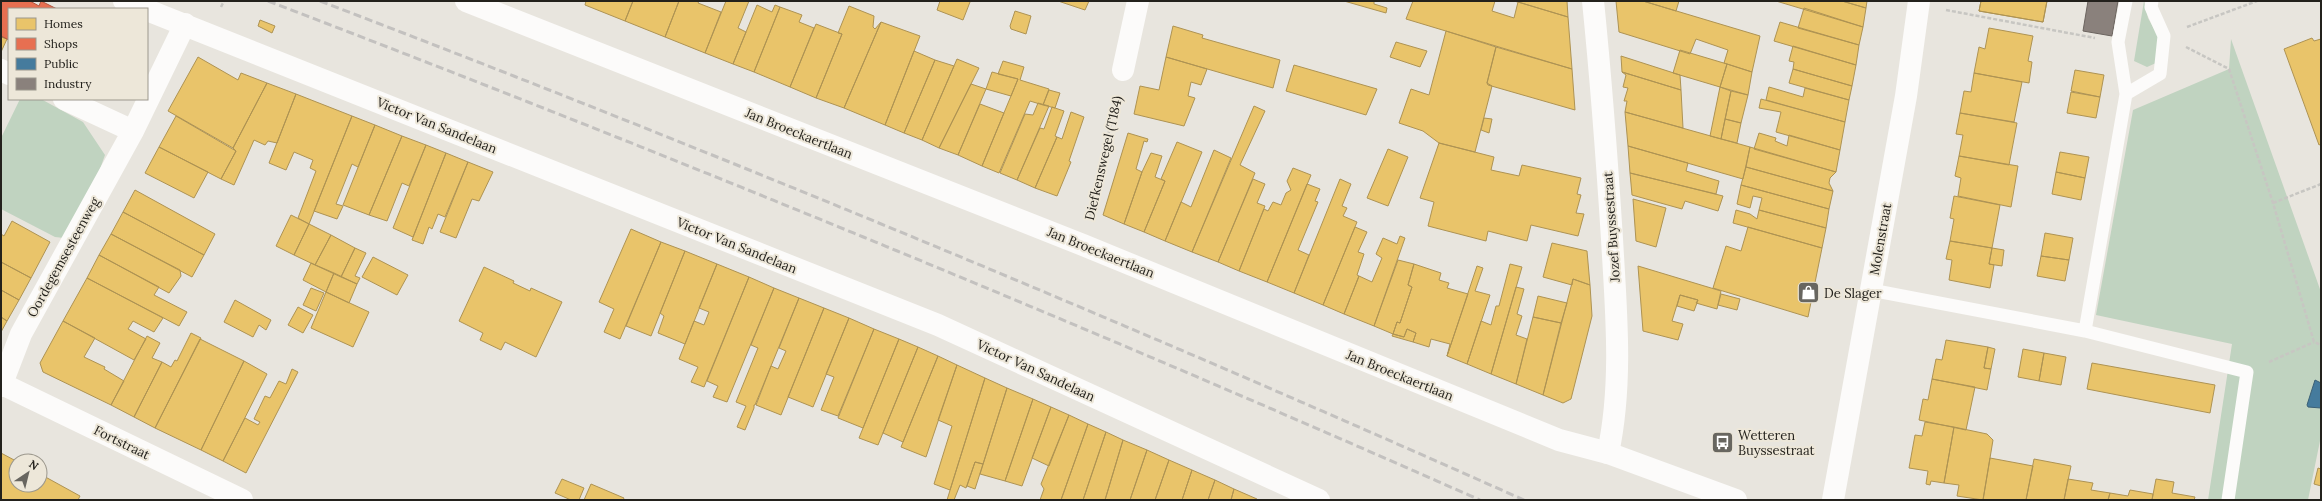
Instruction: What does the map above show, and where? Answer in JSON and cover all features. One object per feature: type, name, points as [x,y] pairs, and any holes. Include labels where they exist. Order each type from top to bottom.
[{"type":"street","points":[[124,1],[142,8]]},
{"type":"street","name":"Jan Broeckaertlaan","points":[[466,1],[1083,245],[1559,440],[1608,453],[1736,500]]},
{"type":"street","points":[[1123,70],[1138,1]]},
{"type":"street","name":"Jozef Buyssestraat","points":[[1593,1],[1604,110],[1618,340],[1614,427],[1608,453]]},
{"type":"street","name":"Molenstraat","points":[[1833,500],[1906,96],[1918,3]]},
{"type":"street","name":"Victor Van Sandelaan","points":[[148,10],[938,325],[1319,500]]},
{"type":"street","name":"Oordegemsesteenweg","points":[[148,98],[184,24]]},
{"type":"street","points":[[66,100],[132,131]]},
{"type":"street","name":"Oordegemsesteenweg","points":[[2,385],[21,334],[132,131],[147,100]]},
{"type":"street","name":"Fortstraat","points":[[2,385],[242,500]]},
{"type":"lane","points":[[2085,332],[2126,94],[2118,42],[2126,1]]},
{"type":"lane","points":[[2126,94],[2160,74],[2164,36],[2151,7],[2152,1]]},
{"type":"lane","points":[[1871,290],[2085,332],[2247,372],[2228,500]]},
{"type":"path","points":[[221,8],[224,1]]},
{"type":"path","points":[[2164,36],[2257,1]]},
{"type":"path","points":[[1918,3],[2118,42]]},
{"type":"path","points":[[2164,36],[2229,69],[2272,203],[2314,342]]},
{"type":"path","name":"Diefkenswegel (T184)","points":[[1083,245],[1123,70]]},
{"type":"path","points":[[2272,203],[2321,184]]},
{"type":"path","points":[[2247,372],[2314,342],[2321,345]]},
{"type":"green space","points":[[2144,1],[2148,18],[2163,45],[2156,63],[2147,67],[2134,61]]},
{"type":"green space","points":[[2231,39],[2321,292],[2321,436],[2308,500],[2208,500],[2232,344],[2096,315],[2133,110],[2229,69]]},
{"type":"green space","points":[[20,100],[43,100],[83,122],[105,155],[94,186],[64,238],[55,237],[1,209],[1,138]]},
{"type":"building: Homes","points":[[586,1],[633,1],[625,21],[585,5]]},
{"type":"building: Homes","points":[[633,1],[679,1],[665,37],[625,21]]},
{"type":"building: Homes","points":[[679,1],[699,1],[698,3],[721,12],[705,53],[665,37]]},
{"type":"building: Homes","points":[[726,1],[749,1],[738,28],[746,32],[733,64],[705,53]]},
{"type":"building: Homes","points":[[940,1],[970,2],[963,20],[937,10]]},
{"type":"building: Homes","points":[[1058,1],[1089,1],[1085,10]]},
{"type":"building: Homes","points":[[1344,1],[1374,1],[1374,4],[1387,8],[1386,13]]},
{"type":"building: Homes","points":[[1413,1],[1495,1],[1492,11],[1514,18],[1518,2],[1568,17],[1572,69],[1406,19]]},
{"type":"building: Homes","points":[[1513,1],[1567,1],[1568,17],[1518,2]]},
{"type":"building: Homes","points":[[1616,1],[1643,1],[1760,36],[1752,72],[1724,63],[1728,50],[1696,39],[1690,54],[1619,32]]},
{"type":"building: Homes","points":[[1643,1],[1679,1],[1676,11]]},
{"type":"building: Homes","points":[[1776,1],[1842,1],[1866,8],[1863,27]]},
{"type":"building: Homes","points":[[1842,1],[1867,1],[1866,8]]},
{"type":"building: Homes","points":[[1981,1],[2047,1],[2043,22],[1979,11]]},
{"type":"building: Homes","points":[[1981,1],[2047,1],[2043,22],[1979,11]]},
{"type":"building: Homes","points":[[757,5],[772,12],[775,5],[780,7],[754,72],[733,64]]},
{"type":"building: Homes","points":[[849,6],[874,16],[873,27],[875,29],[881,22],[844,108],[816,98],[842,34],[838,33]]},
{"type":"building: Homes","points":[[780,7],[802,15],[799,22],[814,28],[790,87],[754,72]]},
{"type":"building: Homes","points":[[1804,8],[1863,27],[1859,45],[1798,28]]},
{"type":"building: Homes","points":[[1015,11],[1031,16],[1026,34],[1011,29],[1010,26]]},
{"type":"building: Homes","points":[[260,20],[275,26],[272,33],[258,26]]},
{"type":"building: Homes","points":[[881,22],[920,36],[885,125],[844,108]]},
{"type":"building: Homes","points":[[1780,22],[1859,45],[1856,65],[1774,41]]},
{"type":"building: Homes","points":[[816,24],[842,34],[816,98],[790,87]]},
{"type":"building: Homes","points":[[1173,26],[1203,35],[1202,38],[1280,60],[1273,88],[1166,57]]},
{"type":"building: Homes","points":[[1989,28],[2033,36],[2028,61],[2032,62],[2029,83],[1974,73],[1979,47],[1985,49]]},
{"type":"building: Homes","points":[[1446,31],[1496,47],[1487,83],[1492,86],[1475,152],[1439,143],[1423,131],[1399,123],[1411,89],[1429,95]]},
{"type":"building: Homes","points":[[1,37],[7,39],[1,52]]},
{"type":"building: Homes","points":[[2312,38],[2314,41],[2321,39],[2321,144],[2319,145],[2284,49]]},
{"type":"building: Homes","points":[[1396,42],[1427,51],[1420,67],[1390,57]]},
{"type":"building: Homes","points":[[1793,46],[1856,65],[1852,86],[1793,69],[1794,62],[1789,61]]},
{"type":"building: Homes","points":[[1496,47],[1572,69],[1575,110],[1488,85],[1487,83]]},
{"type":"building: Homes","points":[[1680,50],[1727,64],[1720,87],[1673,73]]},
{"type":"building: Homes","points":[[914,51],[935,60],[904,133],[885,125]]},
{"type":"building: Homes","points":[[1621,56],[1680,75],[1681,90],[1622,72]]},
{"type":"building: Homes","points":[[198,57],[238,80],[241,73],[267,83],[233,148],[168,111]]},
{"type":"building: Homes","points":[[1166,57],[1207,69],[1201,85],[1191,82],[1188,96],[1195,98],[1184,126],[1134,114],[1140,86],[1159,90]]},
{"type":"building: Homes","points":[[957,59],[979,68],[939,148],[922,140]]},
{"type":"building: Homes","points":[[935,60],[954,66],[922,140],[904,133]]},
{"type":"building: Homes","points":[[1003,61],[1024,67],[1020,80],[1049,89],[1043,105],[1030,101],[999,173],[982,166],[1018,79],[998,74]]},
{"type":"building: Homes","points":[[1727,64],[1752,72],[1748,95],[1720,87]]},
{"type":"building: Homes","points":[[1294,65],[1377,89],[1366,115],[1286,91]]},
{"type":"building: Homes","points":[[1793,69],[1852,86],[1849,100],[1789,83]]},
{"type":"building: Homes","points":[[2075,70],[2104,75],[2100,97],[2071,91]]},
{"type":"building: Homes","points":[[992,72],[1018,79],[1011,96],[986,89]]},
{"type":"building: Homes","points":[[1622,72],[1681,90],[1683,128],[1625,112],[1627,101],[1624,101],[1628,88],[1623,87],[1626,75]]},
{"type":"building: Homes","points":[[1974,73],[2022,82],[2014,122],[1960,113],[1964,91],[1971,92]]},
{"type":"building: Homes","points":[[267,83],[296,94],[277,143],[268,141],[265,145],[254,140],[234,185],[221,179],[236,151],[233,148]]},
{"type":"building: Homes","points":[[971,84],[986,89],[958,155],[939,148]]},
{"type":"building: Homes","points":[[1720,87],[1731,91],[1721,139],[1710,136]]},
{"type":"building: Homes","points":[[1769,87],[1803,97],[1805,88],[1849,100],[1845,122],[1766,100]]},
{"type":"building: Homes","points":[[1049,90],[1060,93],[1055,108],[1043,105]]},
{"type":"building: Homes","points":[[1731,91],[1748,95],[1741,123],[1725,119]]},
{"type":"building: Homes","points":[[2071,92],[2100,97],[2096,118],[2067,113]]},
{"type":"building: Homes","points":[[296,94],[352,116],[309,224],[298,218],[316,171],[310,168],[313,160],[294,152],[286,170],[269,163]]},
{"type":"building: Homes","points":[[1761,99],[1845,122],[1840,150],[1776,132],[1781,112],[1759,108]]},
{"type":"building: Homes","points":[[1038,103],[1049,106],[1017,180],[1000,173],[1025,114],[1033,115]]},
{"type":"building: Homes","points":[[980,104],[1004,113],[982,166],[958,155]]},
{"type":"building: Homes","points":[[1254,106],[1265,111],[1240,165],[1255,173],[1218,262],[1192,252]]},
{"type":"building: Homes","points":[[1052,107],[1064,111],[1055,136],[1057,137],[1035,188],[1017,180],[1040,128],[1044,129]]},
{"type":"building: Homes","points":[[1071,112],[1084,117],[1069,161],[1071,162],[1057,196],[1035,188],[1057,137],[1062,139]]},
{"type":"building: Homes","points":[[1625,112],[1750,147],[1743,179],[1628,146]]},
{"type":"building: Homes","points":[[1960,113],[2017,123],[2009,165],[1959,156],[1963,135],[1956,134]]},
{"type":"building: Homes","points":[[176,116],[236,151],[221,179],[159,147]]},
{"type":"building: Homes","points":[[352,116],[375,125],[358,167],[352,164],[336,204],[343,206],[337,219],[314,211]]},
{"type":"building: Homes","points":[[1484,118],[1492,119],[1489,133],[1481,130]]},
{"type":"building: Homes","points":[[1725,119],[1741,123],[1737,143],[1721,139]]},
{"type":"building: Homes","points":[[375,125],[402,136],[369,215],[343,205]]},
{"type":"building: Homes","points":[[1128,133],[1148,139],[1147,142],[1144,141],[1136,169],[1142,172],[1124,224],[1103,215]]},
{"type":"building: Homes","points":[[1759,133],[1776,138],[1775,141],[1787,146],[1789,135],[1840,150],[1836,172],[1754,149]]},
{"type":"building: Homes","points":[[402,136],[426,145],[409,186],[402,183],[387,221],[369,215]]},
{"type":"building: Homes","points":[[1177,142],[1202,152],[1165,241],[1144,232],[1165,181],[1161,179]]},
{"type":"building: Homes","points":[[1439,143],[1494,157],[1491,170],[1519,176],[1522,165],[1581,178],[1577,194],[1581,195],[1576,213],[1584,214],[1578,236],[1531,225],[1527,241],[1488,231],[1486,241],[1428,226],[1434,202],[1420,198]]},
{"type":"building: Homes","points":[[426,145],[446,153],[413,237],[393,228]]},
{"type":"building: Homes","points":[[1628,146],[1688,163],[1686,171],[1719,181],[1716,194],[1630,173]]},
{"type":"building: Homes","points":[[159,147],[208,172],[194,198],[145,173]]},
{"type":"building: Homes","points":[[1750,147],[1836,172],[1830,178],[1829,183],[1833,191],[1746,167]]},
{"type":"building: Homes","points":[[1388,149],[1408,157],[1388,206],[1367,198]]},
{"type":"building: Homes","points":[[1214,150],[1231,158],[1192,252],[1165,241],[1181,202],[1191,207]]},
{"type":"building: Homes","points":[[2060,152],[2089,157],[2085,178],[2056,172]]},
{"type":"building: Homes","points":[[446,153],[468,162],[445,217],[438,214],[432,229],[429,227],[423,244],[412,240]]},
{"type":"building: Homes","points":[[1151,153],[1162,156],[1155,177],[1165,181],[1144,232],[1124,224],[1142,172]]},
{"type":"building: Homes","points":[[1959,156],[2018,166],[2011,207],[1958,196],[1961,178],[1955,176]]},
{"type":"building: Homes","points":[[468,162],[493,172],[479,201],[472,199],[456,238],[440,232]]},
{"type":"building: Homes","points":[[1746,167],[1833,191],[1829,209],[1741,185]]},
{"type":"building: Homes","points":[[1293,168],[1311,175],[1267,282],[1239,271],[1264,209],[1268,211],[1273,202],[1281,205],[1286,193],[1291,190],[1287,181]]},
{"type":"building: Homes","points":[[2056,172],[2085,178],[2081,200],[2052,194]]},
{"type":"building: Homes","points":[[1630,173],[1723,196],[1718,211],[1685,201],[1682,209],[1632,195]]},
{"type":"building: Homes","points":[[1253,179],[1265,184],[1257,203],[1265,206],[1239,271],[1218,262]]},
{"type":"building: Homes","points":[[1340,179],[1351,184],[1342,206],[1347,208],[1343,216],[1357,222],[1323,305],[1294,293]]},
{"type":"building: Homes","points":[[1307,184],[1320,189],[1315,201],[1318,202],[1298,250],[1309,255],[1294,293],[1267,282]]},
{"type":"building: Homes","points":[[1741,185],[1829,209],[1826,228],[1759,210],[1762,198],[1753,196],[1750,208],[1737,204]]},
{"type":"building: Homes","points":[[135,190],[215,234],[204,255],[123,212]]},
{"type":"building: Homes","points":[[1954,196],[2000,205],[1992,248],[1950,241],[1954,219],[1950,218]]},
{"type":"building: Homes","points":[[1633,199],[1666,208],[1656,247],[1636,241]]},
{"type":"building: Homes","points":[[1736,210],[1750,214],[1757,219],[1759,210],[1826,228],[1822,248],[1733,223]]},
{"type":"building: Homes","points":[[123,212],[204,255],[192,277],[111,234]]},
{"type":"building: Homes","points":[[291,215],[309,224],[294,255],[276,246]]},
{"type":"building: Homes","points":[[12,221],[50,242],[31,278],[1,262],[1,234],[4,236]]},
{"type":"building: Homes","points":[[309,224],[331,235],[315,265],[294,255]]},
{"type":"building: Homes","points":[[1355,227],[1367,232],[1358,252],[1364,254],[1357,275],[1359,276],[1344,314],[1323,305]]},
{"type":"building: Homes","points":[[1748,227],[1822,248],[1808,317],[1713,288],[1726,246],[1741,251]]},
{"type":"building: Homes","points":[[631,229],[661,242],[620,339],[604,332],[614,309],[599,302]]},
{"type":"building: Homes","points":[[2045,233],[2073,238],[2069,260],[2041,256]]},
{"type":"building: Homes","points":[[111,234],[180,270],[181,276],[169,293],[99,255]]},
{"type":"building: Homes","points":[[331,235],[355,248],[341,277],[315,265]]},
{"type":"building: Homes","points":[[1400,236],[1405,238],[1374,326],[1344,314],[1359,276],[1372,282],[1382,258],[1376,254],[1383,238],[1397,244]]},
{"type":"building: Homes","points":[[1950,241],[1992,248],[1989,264],[1994,265],[1990,288],[1949,280],[1952,260],[1946,259]]},
{"type":"building: Homes","points":[[661,242],[685,251],[651,336],[626,326]]},
{"type":"building: Homes","points":[[1552,243],[1587,251],[1590,285],[1573,279],[1572,285],[1543,277]]},
{"type":"building: Homes","points":[[355,248],[366,253],[355,276],[360,278],[357,284],[341,277]]},
{"type":"building: Homes","points":[[1992,248],[2004,250],[2002,266],[1989,264]]},
{"type":"building: Homes","points":[[685,251],[717,264],[685,344],[658,333],[664,316],[660,313]]},
{"type":"building: Homes","points":[[99,255],[159,287],[154,295],[187,312],[179,326],[87,278]]},
{"type":"building: Homes","points":[[2041,256],[2069,260],[2065,281],[2037,276]]},
{"type":"building: Homes","points":[[373,257],[408,275],[397,295],[362,277]]},
{"type":"building: Homes","points":[[1398,260],[1414,264],[1408,285],[1412,287],[1400,323],[1397,322],[1393,334],[1374,326]]},
{"type":"building: Homes","points":[[1,262],[31,278],[19,300],[1,290]]},
{"type":"building: Homes","points":[[311,263],[334,273],[326,292],[303,280]]},
{"type":"building: Homes","points":[[717,264],[749,277],[704,387],[691,382],[698,367],[679,359],[694,321],[704,325],[709,312],[699,308]]},
{"type":"building: Homes","points":[[1414,264],[1441,273],[1439,280],[1449,283],[1447,288],[1468,294],[1447,356],[1450,344],[1431,339],[1429,347],[1413,342],[1416,333],[1407,329],[1404,337],[1393,334],[1397,322],[1400,323],[1412,287],[1408,285]]},
{"type":"building: Homes","points":[[1510,264],[1522,267],[1491,374],[1467,364],[1481,321],[1491,325],[1496,306],[1499,306]]},
{"type":"building: Homes","points":[[1477,266],[1483,268],[1475,291],[1490,295],[1467,364],[1447,356]]},
{"type":"building: Homes","points":[[1638,266],[1721,291],[1717,309],[1696,303],[1698,300],[1680,295],[1672,321],[1683,324],[1678,340],[1643,331]]},
{"type":"building: Homes","points":[[484,267],[514,281],[513,283],[530,291],[531,288],[562,302],[536,357],[505,342],[501,350],[480,340],[483,333],[459,321]]},
{"type":"building: Homes","points":[[334,273],[357,284],[349,303],[326,292]]},
{"type":"building: Homes","points":[[749,277],[774,288],[727,402],[713,397],[718,386],[707,381]]},
{"type":"building: Homes","points":[[87,278],[163,318],[154,332],[133,321],[128,329],[146,339],[134,360],[63,321]]},
{"type":"building: Homes","points":[[1573,279],[1590,285],[1592,316],[1571,399],[1563,403],[1543,395]]},
{"type":"building: Homes","points":[[1516,287],[1524,289],[1517,314],[1522,316],[1516,335],[1527,339],[1516,384],[1491,374]]},
{"type":"building: Homes","points":[[311,288],[324,293],[316,311],[303,305]]},
{"type":"building: Homes","points":[[774,288],[799,298],[745,430],[737,427],[746,406],[736,402],[758,348],[751,345]]},
{"type":"building: Homes","points":[[1,290],[19,300],[7,321],[1,317]]},
{"type":"building: Homes","points":[[326,292],[369,312],[353,347],[311,328]]},
{"type":"building: Homes","points":[[1721,294],[1740,299],[1737,310],[1718,305]]},
{"type":"building: Homes","points":[[1680,295],[1698,300],[1694,311],[1677,306]]},
{"type":"building: Homes","points":[[1538,296],[1567,303],[1561,323],[1533,317]]},
{"type":"building: Homes","points":[[799,298],[824,308],[781,415],[756,405],[771,366],[778,369],[786,351],[779,348]]},
{"type":"building: Homes","points":[[235,300],[271,320],[266,330],[259,325],[253,337],[224,322]]},
{"type":"building: Homes","points":[[298,307],[313,315],[303,333],[288,325]]},
{"type":"building: Homes","points":[[824,308],[849,318],[813,407],[788,397]]},
{"type":"building: Homes","points":[[1,317],[7,321],[1,332]]},
{"type":"building: Homes","points":[[1533,317],[1561,323],[1543,395],[1516,384]]},
{"type":"building: Homes","points":[[849,318],[874,329],[838,416],[821,410],[834,377],[826,374]]},
{"type":"building: Homes","points":[[63,321],[95,338],[84,357],[105,367],[104,369],[124,381],[111,405],[43,372],[40,363]]},
{"type":"building: Homes","points":[[874,329],[899,339],[863,428],[838,418]]},
{"type":"building: Homes","points":[[1407,329],[1416,333],[1413,342],[1392,336],[1393,334],[1404,337]]},
{"type":"building: Homes","points":[[191,333],[201,338],[155,428],[134,417],[162,362],[171,367],[175,360],[177,361]]},
{"type":"building: Homes","points":[[147,336],[160,343],[152,358],[162,362],[134,417],[111,405]]},
{"type":"building: Homes","points":[[200,339],[244,361],[201,450],[155,428]]},
{"type":"building: Homes","points":[[899,339],[918,347],[878,445],[859,438]]},
{"type":"building: Homes","points":[[1946,340],[1988,347],[1984,368],[1991,369],[1987,390],[1932,379],[1936,359],[1942,360]]},
{"type":"building: Homes","points":[[918,347],[938,356],[903,442],[883,433]]},
{"type":"building: Homes","points":[[1988,347],[1995,349],[1991,369],[1984,368]]},
{"type":"building: Homes","points":[[2023,349],[2044,353],[2039,381],[2018,377]]},
{"type":"building: Homes","points":[[2044,353],[2066,357],[2061,385],[2039,381]]},
{"type":"building: Homes","points":[[938,356],[957,365],[926,457],[901,447]]},
{"type":"building: Homes","points":[[244,361],[267,374],[223,461],[201,450]]},
{"type":"building: Homes","points":[[2092,363],[2215,385],[2210,413],[2087,389]]},
{"type":"building: Homes","points":[[957,365],[985,378],[950,490],[934,484],[952,426],[938,420]]},
{"type":"building: Homes","points":[[292,369],[298,372],[246,473],[223,461],[245,418],[258,425],[260,422],[254,419],[265,396],[270,398],[279,381],[286,384]]},
{"type":"building: Homes","points":[[985,378],[1007,388],[983,464],[975,462],[966,488],[960,485],[954,500],[947,500]]},
{"type":"building: Homes","points":[[1932,379],[1975,387],[1966,430],[1919,420],[1923,399],[1928,400]]},
{"type":"building: Homes","points":[[1007,388],[1033,399],[1005,481],[980,474]]},
{"type":"building: Homes","points":[[1033,399],[1051,407],[1022,486],[1005,481]]},
{"type":"building: Homes","points":[[1051,407],[1069,415],[1049,466],[1032,458]]},
{"type":"building: Homes","points":[[1069,415],[1088,424],[1061,500],[1040,500],[1044,489],[1041,484]]},
{"type":"building: Homes","points":[[1925,422],[1954,427],[1944,483],[1931,481],[1930,485],[1926,484],[1928,471],[1909,468],[1915,435],[1922,436]]},
{"type":"building: Homes","points":[[1088,424],[1106,432],[1083,500],[1061,500]]},
{"type":"building: Homes","points":[[1954,427],[1987,434],[1993,440],[1983,500],[1957,496],[1959,485],[1944,483]]},
{"type":"building: Homes","points":[[1106,432],[1123,440],[1105,500],[1083,500]]},
{"type":"building: Homes","points":[[1123,440],[1147,450],[1130,500],[1105,500]]},
{"type":"building: Homes","points":[[1147,450],[1169,460],[1155,500],[1130,500]]},
{"type":"building: Homes","points":[[1,453],[8,457],[8,493],[48,493],[48,478],[80,496],[78,500],[1,500]]},
{"type":"building: Homes","points":[[1990,458],[2033,466],[2026,500],[1983,500]]},
{"type":"building: Homes","points":[[2034,459],[2071,466],[2064,500],[2026,500]]},
{"type":"building: Homes","points":[[1169,460],[1192,470],[1182,500],[1155,500]]},
{"type":"building: Homes","points":[[975,462],[983,464],[975,489],[967,486]]},
{"type":"building: Homes","points":[[2318,468],[2321,469],[2321,486],[2314,484]]},
{"type":"building: Homes","points":[[1192,470],[1215,480],[1208,500],[1182,500]]},
{"type":"building: Homes","points":[[562,479],[584,488],[579,500],[571,500],[555,493]]},
{"type":"building: Homes","points":[[2068,479],[2093,483],[2091,490],[2110,493],[2108,500],[2064,500]]},
{"type":"building: Homes","points":[[2156,479],[2174,482],[2172,493],[2195,497],[2194,500],[2152,500]]},
{"type":"building: Homes","points":[[1215,480],[1234,489],[1231,500],[1208,500]]},
{"type":"building: Homes","points":[[591,484],[624,498],[623,500],[584,500]]},
{"type":"building: Homes","points":[[1234,489],[1257,499],[1231,500]]},
{"type":"building: Homes","points":[[2130,490],[2153,494],[2152,500],[2108,500],[2110,493],[2128,496]]},
{"type":"building: Shops","points":[[1,1],[30,1],[39,6],[41,1],[55,8],[8,8],[8,40],[1,36]]},
{"type":"building: Public","points":[[2315,380],[2321,383],[2321,408],[2308,407],[2307,405]]},
{"type":"building: Industry","points":[[2088,1],[2118,1],[2112,36],[2083,31]]},
{"type":"railway","points":[[268,1],[573,120],[1028,305],[1480,500]]},
{"type":"railway","points":[[320,1],[624,119],[925,242],[1225,369],[1524,500]]},
{"type":"place","name":"De Slager","points":[[1809,293]]},
{"type":"place","name":"Wetteren Buyssestraat","points":[[1723,442]]}]
